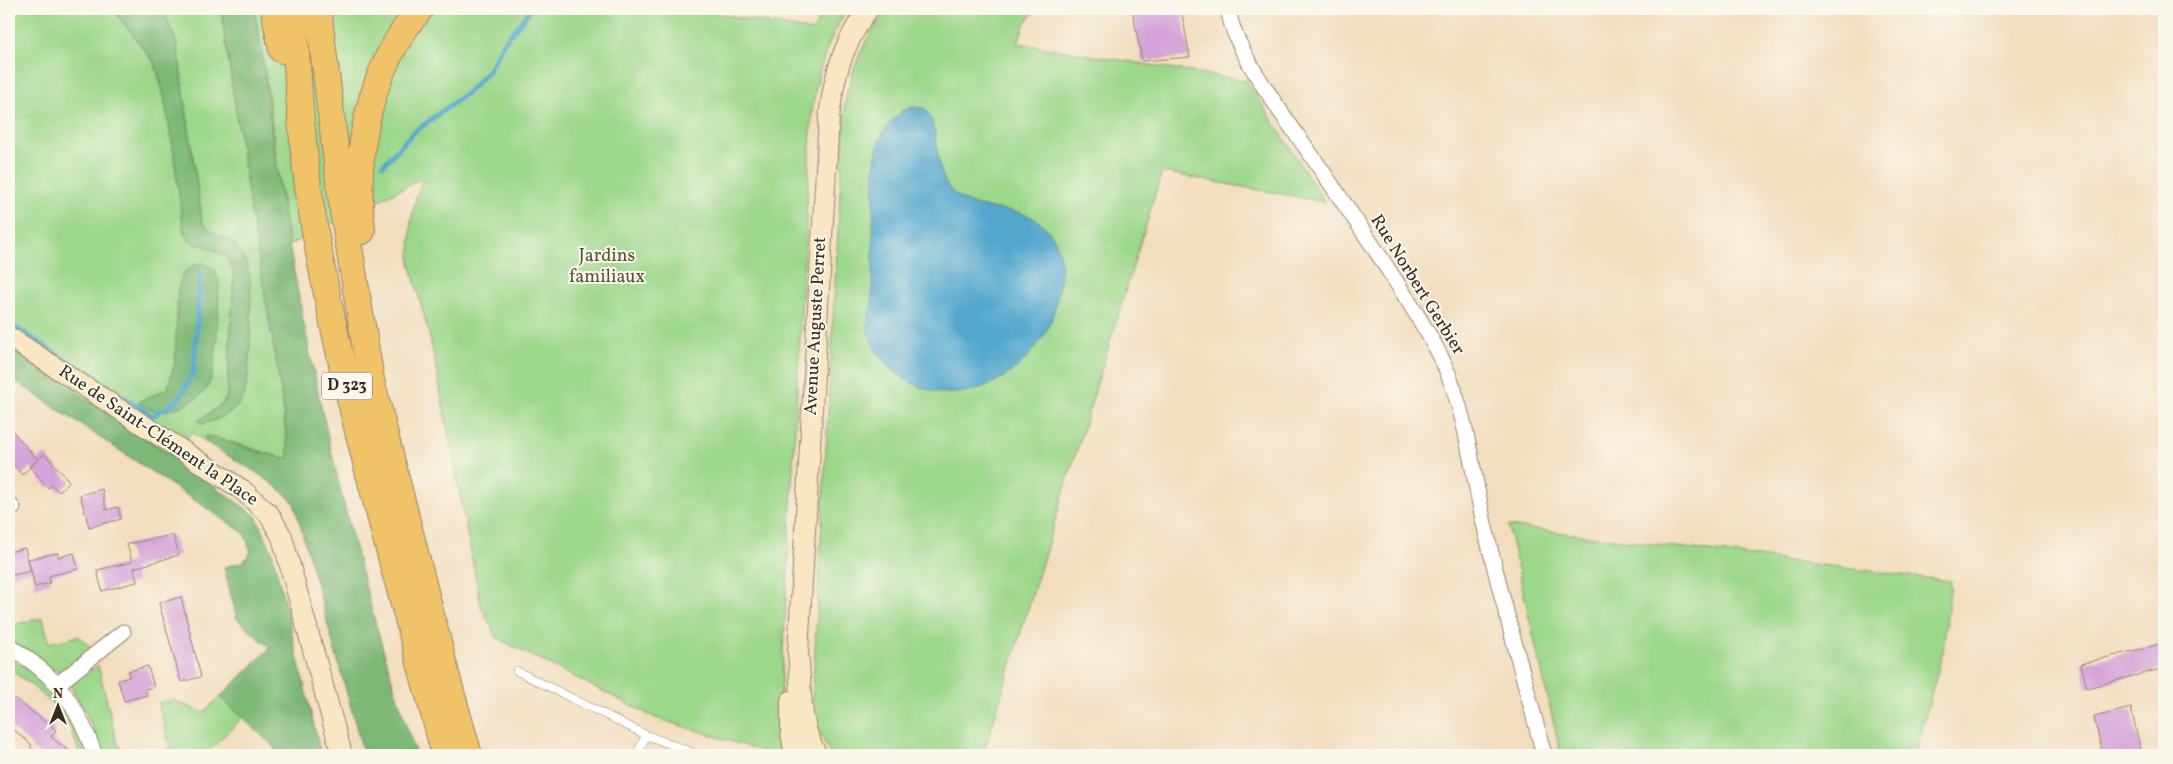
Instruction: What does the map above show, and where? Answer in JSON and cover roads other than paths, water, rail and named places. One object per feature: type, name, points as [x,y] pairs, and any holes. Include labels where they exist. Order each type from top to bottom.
[{"type":"highway","points":[[274,9],[288,82],[302,135]]},
{"type":"highway","name":"D 323","points":[[293,9],[302,135],[311,208],[346,383],[445,755]]},
{"type":"highway","name":"D 323","points":[[318,9],[343,211],[376,400],[447,678],[469,755]]},
{"type":"highway","points":[[362,328],[369,283],[360,217],[358,170],[361,146],[372,98],[387,61],[406,28],[420,9]]},
{"type":"street","name":"Avenue Auguste Perret","points":[[817,755],[810,743],[802,715],[798,652],[829,118],[834,80],[853,30],[868,9]]},
{"type":"street","name":"Rue Norbert Gerbier","points":[[1229,9],[1233,31],[1255,71],[1363,232],[1433,341],[1450,375],[1466,430],[1484,521],[1544,755]]},
{"type":"street","name":"Rue de Saint-Clément la Place","points":[[9,338],[241,489],[269,514],[286,549],[342,755]]},
{"type":"street","points":[[58,684],[123,632]]},
{"type":"street","points":[[9,646],[31,660],[58,684],[70,700],[95,755]]},
{"type":"street","name":"Avenue Auguste Perret","points":[[795,755],[790,722],[792,678],[798,652]]},
{"type":"lane","points":[[518,672],[646,735],[699,755]]},
{"type":"lane","points":[[637,755],[646,735]]},
{"type":"water","points":[[913,107],[925,109],[931,119],[941,169],[945,181],[952,192],[963,200],[975,205],[1012,211],[1035,219],[1045,227],[1054,239],[1059,254],[1061,268],[1057,298],[1045,333],[1035,348],[1009,374],[993,383],[957,393],[930,390],[905,379],[884,361],[870,338],[868,329],[872,304],[874,168],[879,140],[888,125],[902,111]]},
{"type":"waterway","points":[[383,165],[414,132],[468,92],[489,70],[503,44],[531,9]]},
{"type":"waterway","points":[[9,323],[153,416],[179,399],[194,371],[200,273]]},
{"type":"park label","name":"Jardins familiaux","points":[[607,266]]}]
